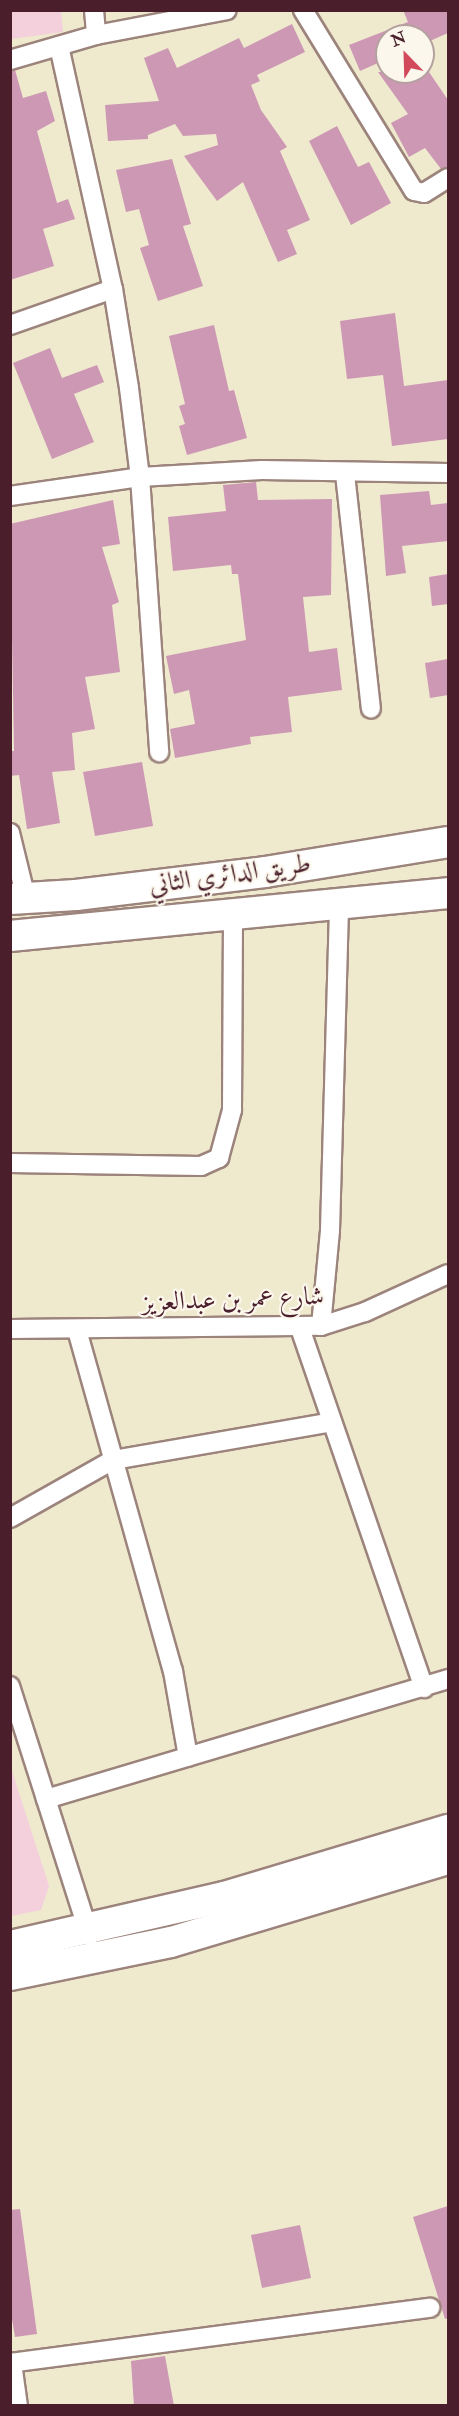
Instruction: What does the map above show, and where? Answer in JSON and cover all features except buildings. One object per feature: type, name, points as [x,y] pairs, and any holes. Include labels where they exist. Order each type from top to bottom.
[{"type":"main road","name":"طريق الدائري الثاني","points":[[18,899],[265,872],[448,842]]},
{"type":"main road","name":"طريق الدائري الثاني","points":[[10,936],[448,892]]},
{"type":"main road","points":[[10,1946],[224,1897],[448,1830]]},
{"type":"main road","points":[[10,1975],[96,1958],[230,1926],[448,1859]]},
{"type":"street","points":[[94,10],[96,35]]},
{"type":"street","points":[[10,60],[96,35],[227,10]]},
{"type":"street","points":[[303,10],[414,190],[424,193],[448,178]]},
{"type":"street","points":[[59,46],[113,289],[140,477],[159,752]]},
{"type":"street","points":[[10,325],[113,289]]},
{"type":"street","points":[[10,496],[140,477],[262,470],[345,474],[448,473]]},
{"type":"street","points":[[345,474],[371,709]]},
{"type":"street","points":[[10,833],[18,899]]},
{"type":"street","points":[[321,1326],[330,1230],[339,902]]},
{"type":"street","points":[[10,1162],[201,1166],[219,1158],[232,1110],[233,912]]},
{"type":"street","name":"شارع عمر بن عبدالعزيز","points":[[10,1329],[321,1326],[365,1312],[447,1278]]},
{"type":"street","points":[[300,1328],[424,1688]]},
{"type":"street","points":[[77,1330],[173,1671],[188,1757]]},
{"type":"street","points":[[10,1518],[113,1460],[332,1422]]},
{"type":"street","points":[[46,1799],[448,1679]]},
{"type":"street","points":[[10,1686],[96,1958]]},
{"type":"street","points":[[18,2406],[11,2363],[430,2308]]},
{"type":"shaded area","points":[[10,11],[61,11],[63,32],[11,39]]},
{"type":"shaded area","points":[[10,1765],[49,1886],[41,1910],[11,1916]]}]
